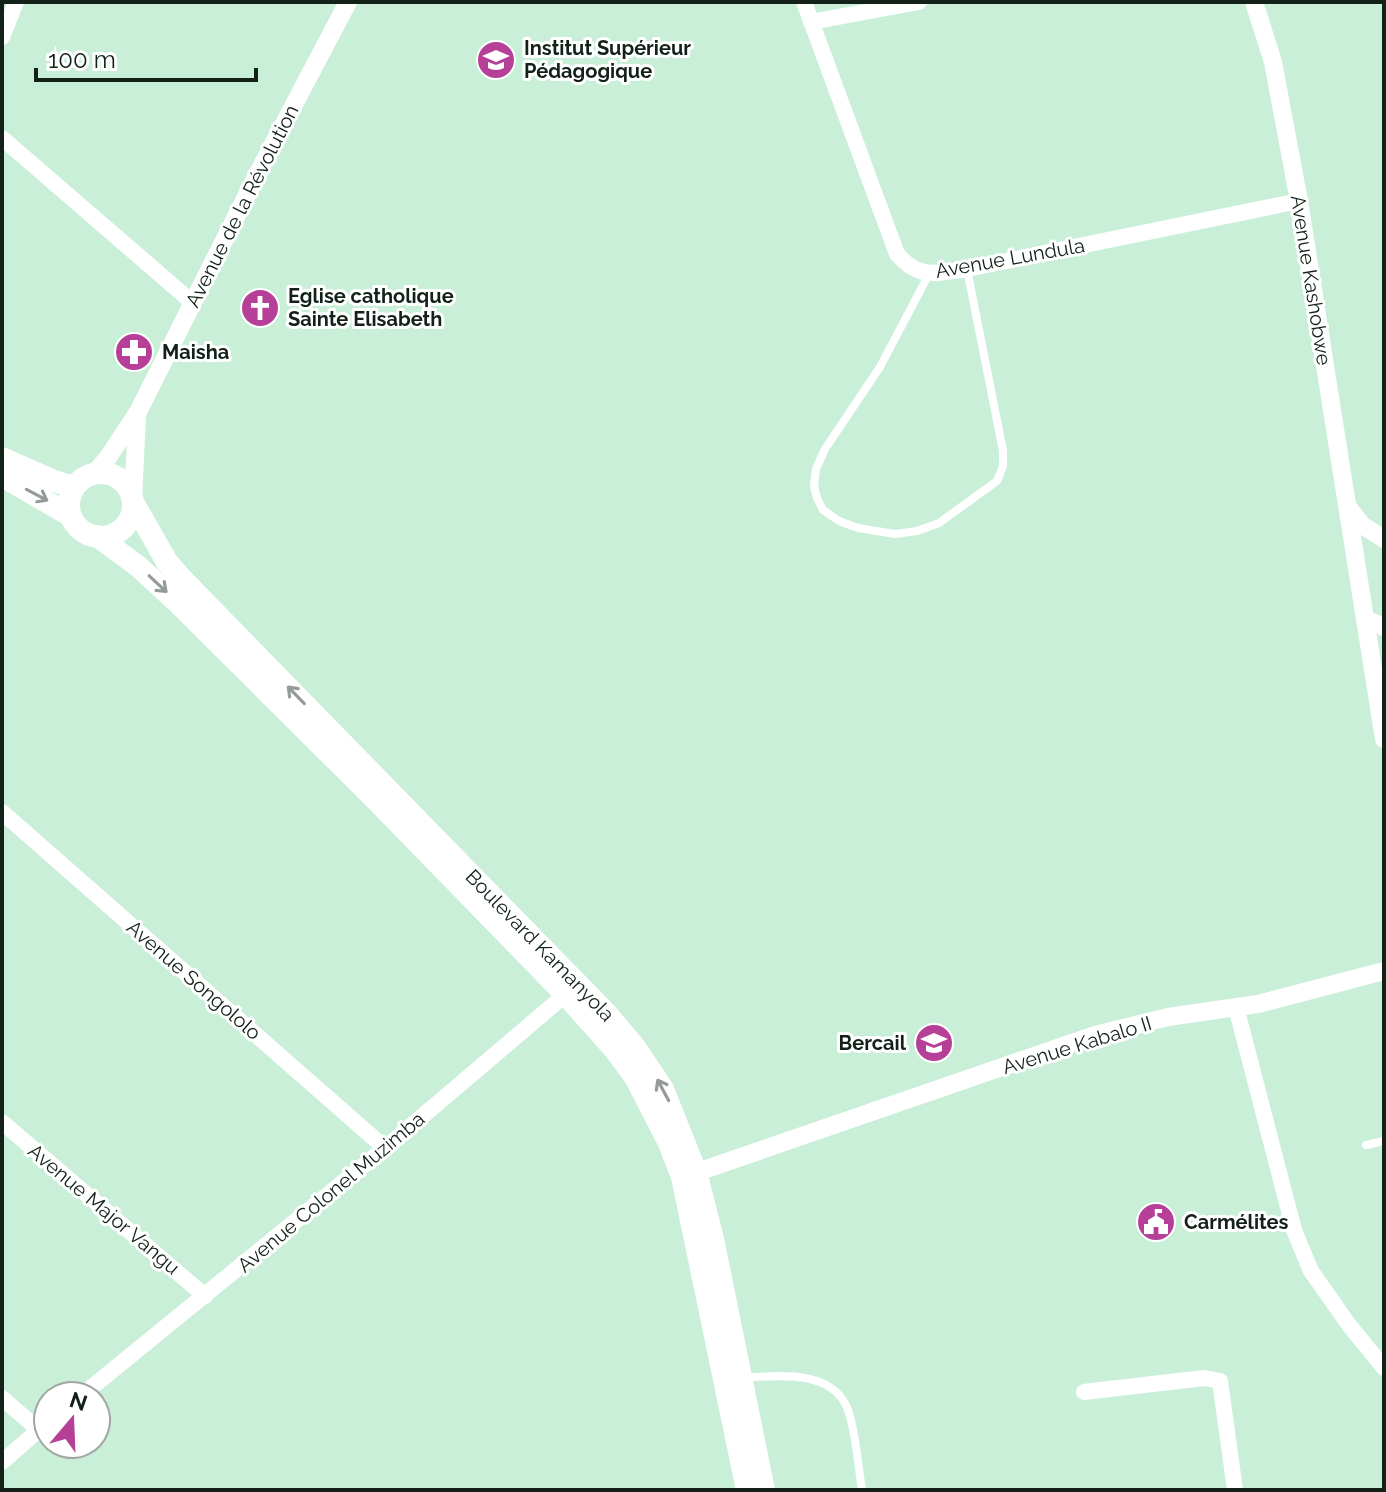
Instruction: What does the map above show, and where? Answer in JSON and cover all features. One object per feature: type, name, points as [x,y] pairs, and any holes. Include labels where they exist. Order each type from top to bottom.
[{"type":"main road","points":[[2,458],[74,487]]},
{"type":"main road","points":[[2,476],[71,516],[81,530],[97,536],[110,536],[126,525],[132,514],[133,500],[120,479],[107,473],[94,474],[74,487],[69,499],[71,516]]},
{"type":"main road","name":"Boulevard Kamanyola","points":[[133,500],[167,562],[326,738],[572,989],[635,1077],[689,1174],[733,1379],[764,1490]]},
{"type":"main road","name":"Boulevard Kamanyola","points":[[97,536],[152,578],[326,738]]},
{"type":"main road","name":"Boulevard Kamanyola","points":[[733,1379],[747,1490]]},
{"type":"street","points":[[2,37],[16,2]]},
{"type":"street","name":"Avenue de la Révolution","points":[[94,474],[138,412],[348,2]]},
{"type":"street","name":"Avenue Lundula","points":[[804,2],[897,254],[916,270],[929,274],[967,269],[1299,201]]},
{"type":"street","points":[[811,22],[919,2]]},
{"type":"street","name":"Avenue Kashobwe","points":[[1254,2],[1273,62],[1299,201],[1384,739]]},
{"type":"street","points":[[2,138],[193,303]]},
{"type":"street","points":[[133,500],[138,412]]},
{"type":"street","points":[[1347,507],[1362,525],[1384,540],[1356,561]]},
{"type":"street","points":[[1365,619],[1384,627]]},
{"type":"street","name":"Avenue Songololo","points":[[2,812],[385,1148]]},
{"type":"street","name":"Avenue Kabalo II","points":[[689,1174],[1095,1035],[1168,1017],[1258,1004],[1384,971]]},
{"type":"street","name":"Avenue Colonel Muzimba","points":[[101,1380],[385,1148],[572,989]]},
{"type":"street","points":[[1236,1007],[1294,1230],[1311,1271],[1384,1368]]},
{"type":"street","name":"Avenue Major Vangu","points":[[2,1122],[205,1296]]},
{"type":"street","points":[[1084,1392],[1204,1378],[1220,1381],[1235,1490]]},
{"type":"street","points":[[2,1398],[32,1418]]},
{"type":"street","points":[[2,1462],[32,1436]]},
{"type":"lane","points":[[929,274],[880,367],[832,438],[816,469],[814,486],[823,510],[839,521],[858,528],[895,534],[928,527],[939,523],[997,481],[1003,466],[1003,451],[967,269]]},
{"type":"lane","points":[[1366,1145],[1384,1141]]},
{"type":"lane","points":[[733,1379],[808,1378],[840,1397],[848,1409],[862,1490]]},
{"type":"place","name":"Institut Supérieur Pédagogique","points":[[496,60]]},
{"type":"place","name":"Eglise catholique Sainte Elisabeth","points":[[260,308]]},
{"type":"place","name":"Maisha","points":[[134,352]]},
{"type":"place","name":"Bercail","points":[[934,1043]]},
{"type":"place","name":"Carmélites","points":[[1156,1222]]}]
